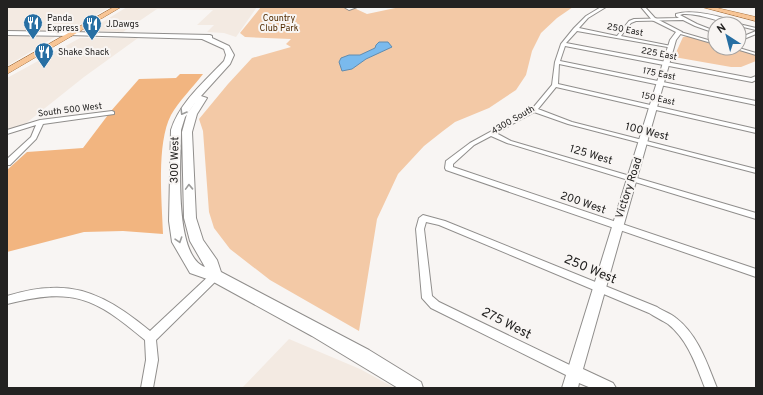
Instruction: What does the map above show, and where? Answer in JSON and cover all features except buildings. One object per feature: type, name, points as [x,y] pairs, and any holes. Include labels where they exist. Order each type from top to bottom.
[{"type":"main road","points":[[7,71],[118,7]]},
{"type":"main road","points":[[705,7],[756,19]]},
{"type":"main road","name":"300 West","points":[[71,34],[216,38],[229,42],[236,48],[238,53],[235,62],[196,107],[191,117],[187,132],[192,227],[197,241],[210,260],[216,276]]},
{"type":"main road","name":"300 West","points":[[203,37],[225,46],[230,57],[188,105],[178,123],[175,138],[175,221],[179,242],[191,263],[195,269],[216,276],[363,356],[414,388]]},
{"type":"street","points":[[346,7],[349,9],[355,7]]},
{"type":"street","points":[[555,85],[557,62],[563,44],[575,29],[587,18],[604,7]]},
{"type":"street","points":[[643,7],[646,12],[656,19],[679,32],[707,41]]},
{"type":"street","points":[[707,17],[680,13],[677,15],[682,19],[707,29]]},
{"type":"street","points":[[618,37],[630,22],[656,19],[682,19]]},
{"type":"street","name":"250 East","points":[[575,29],[671,47]]},
{"type":"street","points":[[747,35],[756,30]]},
{"type":"street","name":"Victory Road","points":[[570,388],[671,47],[676,34],[679,32]]},
{"type":"street","name":"300 West","points":[[7,33],[71,34]]},
{"type":"street","name":"225 East","points":[[563,44],[754,79]]},
{"type":"street","name":"175 East","points":[[557,62],[756,103]]},
{"type":"street","name":"150 East","points":[[555,85],[756,131]]},
{"type":"street","name":"4300 South","points":[[449,168],[449,163],[472,144],[534,110],[555,85]]},
{"type":"street","name":"100 West","points":[[534,110],[570,123],[756,171]]},
{"type":"street","name":"South 500 West","points":[[7,132],[40,122],[112,113]]},
{"type":"street","points":[[7,163],[34,138],[40,122]]},
{"type":"street","name":"125 West","points":[[490,133],[508,142],[756,216]]},
{"type":"street","name":"200 West","points":[[449,168],[756,273]]},
{"type":"street","name":"250 West","points":[[427,298],[420,229],[423,218],[442,223],[653,310],[672,321],[685,335],[694,349],[711,388]]},
{"type":"street","points":[[150,338],[216,276]]},
{"type":"street","points":[[7,300],[30,293],[60,290],[82,294],[105,303],[125,317],[150,338],[152,360],[147,388]]},
{"type":"street","name":"275 West","points":[[427,298],[436,305],[574,373]]},
{"type":"street","points":[[574,373],[608,388]]},
{"type":"shaded area","points":[[7,7],[110,7],[70,30],[7,31]]},
{"type":"shaded area","points":[[127,7],[257,7],[236,37],[224,33],[207,32],[214,25],[197,25],[213,10],[157,9],[123,32],[88,31]]},
{"type":"shaded area","points":[[7,35],[53,37],[55,37],[7,66]]},
{"type":"shaded area","points":[[80,38],[138,38],[84,77],[25,124],[7,130],[7,78]]},
{"type":"shaded area","points":[[180,74],[203,74],[174,110],[166,127],[163,141],[161,173],[163,234],[123,231],[84,232],[7,252],[7,170],[27,152],[83,148],[111,111],[139,79],[176,78]]},
{"type":"shaded area","points":[[289,339],[360,369],[395,388],[242,388]]},
{"type":"green space","name":"Country Club Park","points":[[261,7],[342,7],[350,10],[354,8],[367,14],[400,7],[573,7],[557,18],[541,33],[532,51],[526,75],[516,90],[489,108],[455,122],[424,146],[398,174],[377,219],[359,331],[270,280],[230,249],[214,228],[209,212],[203,131],[199,119],[252,58],[291,47],[286,44],[291,39],[245,37],[240,33]]},
{"type":"green space","points":[[690,36],[707,41],[707,56],[747,56],[747,52],[756,55],[756,61],[741,67],[731,67],[674,57],[683,37]]},
{"type":"water","points":[[379,42],[388,42],[392,47],[366,59],[352,69],[342,71],[339,62],[341,58],[349,55],[360,55],[375,48]]},
{"type":"place","name":"Panda Express","points":[[33,40]]},
{"type":"place","name":"J.Dawgs","points":[[92,41]]},
{"type":"place","name":"Shake Shack","points":[[44,69]]}]
